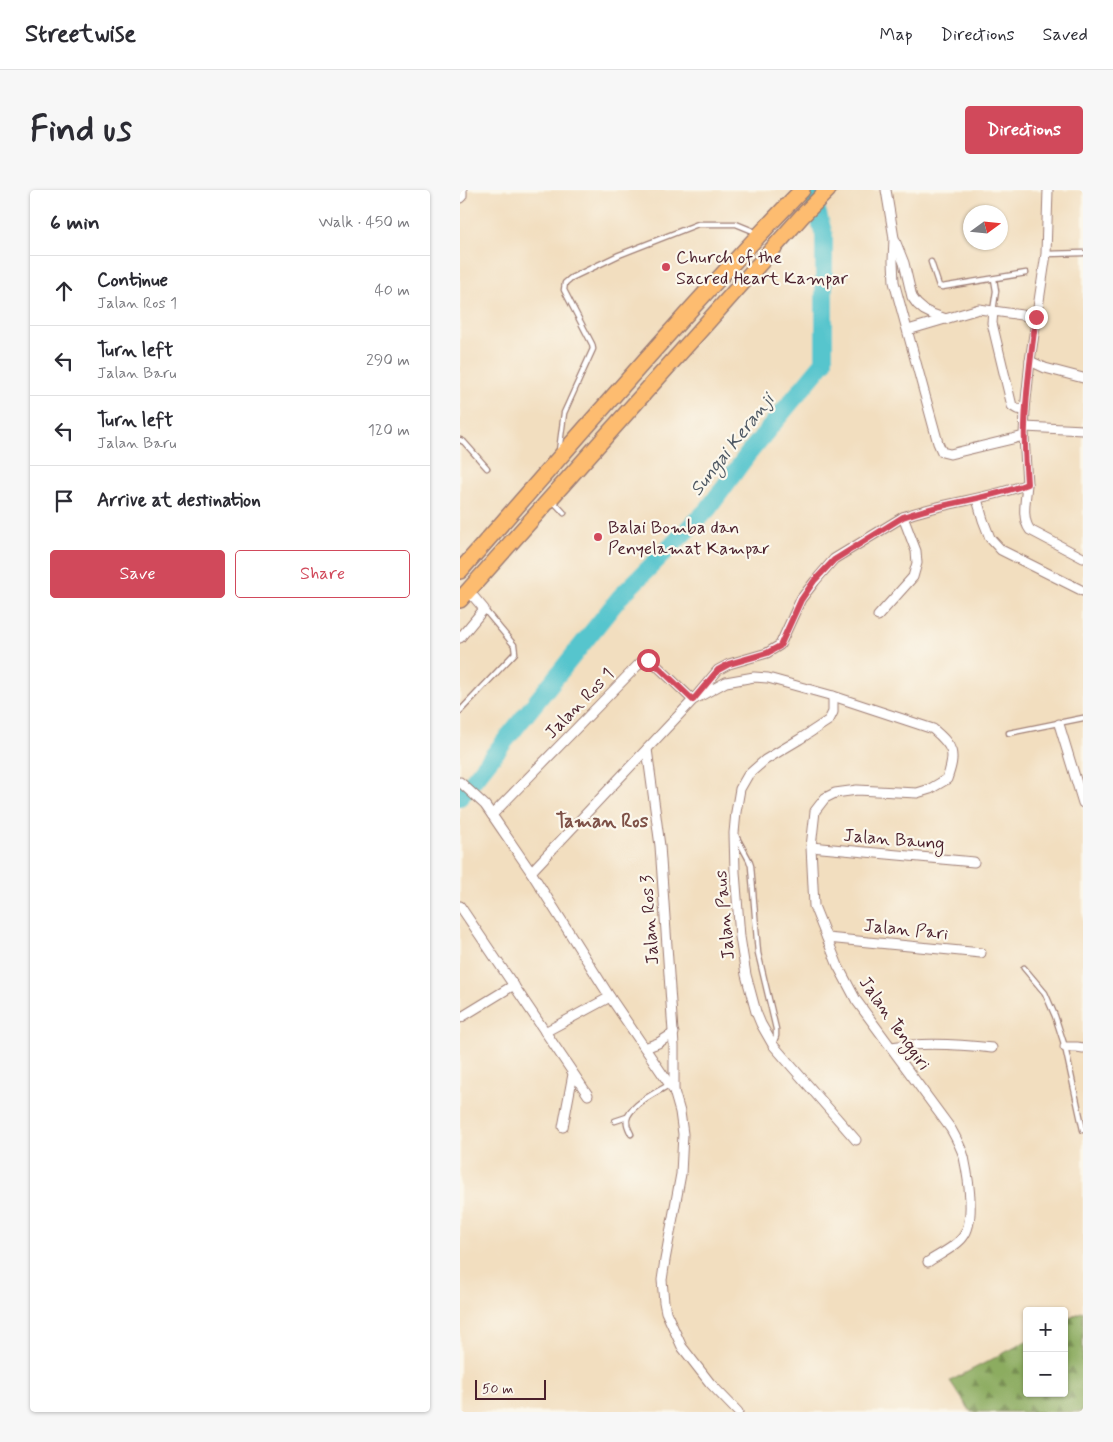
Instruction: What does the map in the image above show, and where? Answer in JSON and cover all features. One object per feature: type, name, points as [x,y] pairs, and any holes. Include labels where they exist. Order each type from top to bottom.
[{"type":"highway","points":[[464,595],[544,491],[558,460],[759,234],[802,190]]},
{"type":"highway","points":[[460,572],[544,491],[828,190]]},
{"type":"street","points":[[460,198],[462,190]]},
{"type":"street","points":[[886,190],[894,238],[893,271],[942,452],[950,454],[1024,431],[1083,430]]},
{"type":"street","points":[[1048,190],[1046,254],[1030,360],[1025,410],[1024,431],[1027,484],[1025,518],[1030,530],[1083,558]]},
{"type":"street","points":[[894,238],[904,263],[912,297],[916,304],[924,310],[946,319]]},
{"type":"street","points":[[908,330],[979,309],[1036,317]]},
{"type":"street","points":[[993,311],[992,323],[1012,406],[1016,409],[1025,410]]},
{"type":"street","points":[[1030,360],[1045,368],[1083,378]]},
{"type":"street","points":[[532,872],[693,700],[718,670],[729,664],[767,653],[780,646],[801,600],[814,581],[834,560],[903,517],[916,512],[1009,491],[1027,484]]},
{"type":"street","points":[[977,499],[982,520],[990,538],[1001,550],[1083,591]]},
{"type":"street","points":[[878,616],[913,577],[917,563],[916,551],[903,517]]},
{"type":"street","points":[[460,638],[484,609],[464,595]]},
{"type":"street","name":"Jalan Ros 1","points":[[492,815],[641,662],[648,660],[654,663],[693,700]]},
{"type":"street","name":"Jalan Tenggiri","points":[[693,700],[726,682],[754,677],[768,678],[833,696],[933,729],[946,740],[951,749],[953,761],[947,779],[930,789],[917,793],[857,790],[835,793],[825,798],[815,811],[811,848],[814,906],[838,966],[856,1000],[951,1129],[964,1157],[968,1177],[970,1211],[967,1230],[959,1242],[928,1262]]},
{"type":"street","name":"Jalan Paus","points":[[833,696],[833,712],[829,720],[766,760],[748,776],[740,789],[734,832],[735,872],[740,937],[746,975],[761,1024],[772,1045],[856,1140]]},
{"type":"street","points":[[1059,724],[1083,803]]},
{"type":"street","name":"Jalan Ros 3","points":[[647,749],[660,846],[674,1033],[672,1088]]},
{"type":"street","points":[[460,782],[485,805],[532,872],[610,997],[672,1088],[680,1112],[683,1134],[681,1174],[664,1260],[662,1280],[666,1312],[682,1347],[710,1383],[738,1412]]},
{"type":"street","name":"Jalan Baung","points":[[811,848],[974,862]]},
{"type":"street","points":[[460,906],[588,1095]]},
{"type":"street","name":"Jalan Pari","points":[[827,938],[981,953]]},
{"type":"street","points":[[460,1018],[514,985]]},
{"type":"street","points":[[545,1032],[610,997]]},
{"type":"street","points":[[645,1048],[674,1033]]},
{"type":"street","points":[[891,1047],[932,1043],[992,1048]]},
{"type":"street","points":[[1065,1047],[1077,1046],[1083,1048]]},
{"type":"street","points":[[563,1128],[573,1074]]},
{"type":"lane","points":[[558,460],[564,413],[593,349],[564,290],[565,283],[571,278],[619,255],[698,224],[736,224],[759,234]]},
{"type":"lane","points":[[1046,254],[1083,253]]},
{"type":"lane","points":[[931,262],[942,287],[1026,273]]},
{"type":"lane","points":[[993,311],[996,291],[994,278]]},
{"type":"lane","points":[[460,440],[487,468]]},
{"type":"lane","points":[[544,491],[564,513]]},
{"type":"lane","points":[[460,711],[515,653],[514,645],[484,609]]},
{"type":"lane","points":[[1009,733],[1083,718]]},
{"type":"lane","points":[[734,832],[751,866],[758,953],[776,1029],[776,1036],[772,1045]]},
{"type":"lane","points":[[1024,968],[1045,993],[1055,1016],[1065,1047],[1083,1130]]},
{"type":"lane","points":[[631,1134],[627,1126],[628,1117],[633,1109],[648,1097],[672,1088]]},
{"type":"lane","points":[[615,1121],[628,1117]]},
{"type":"green space","points":[[1083,1311],[1083,1412],[971,1412],[950,1381],[1023,1343],[1023,1397],[1068,1397],[1068,1319]]},
{"type":"waterway","name":"Sungai Keranji","points":[[460,797],[620,597],[708,509],[748,454],[824,362],[824,235],[811,190]]},
{"type":"place","name":"Church of the Sacred Heart Kampar","points":[[666,267]]},
{"type":"place","name":"Balai Bomba dan Penyelamat Kampar","points":[[598,537]]},
{"type":"district","name":"Taman Ros","points":[[602,820]]},
{"type":"route","points":[[648,660],[654,663],[693,700],[718,670],[729,664],[767,653],[780,646],[801,600],[814,581],[834,560],[903,517],[916,512],[993,495],[1027,484],[1024,436],[1025,410],[1036,317]]}]
